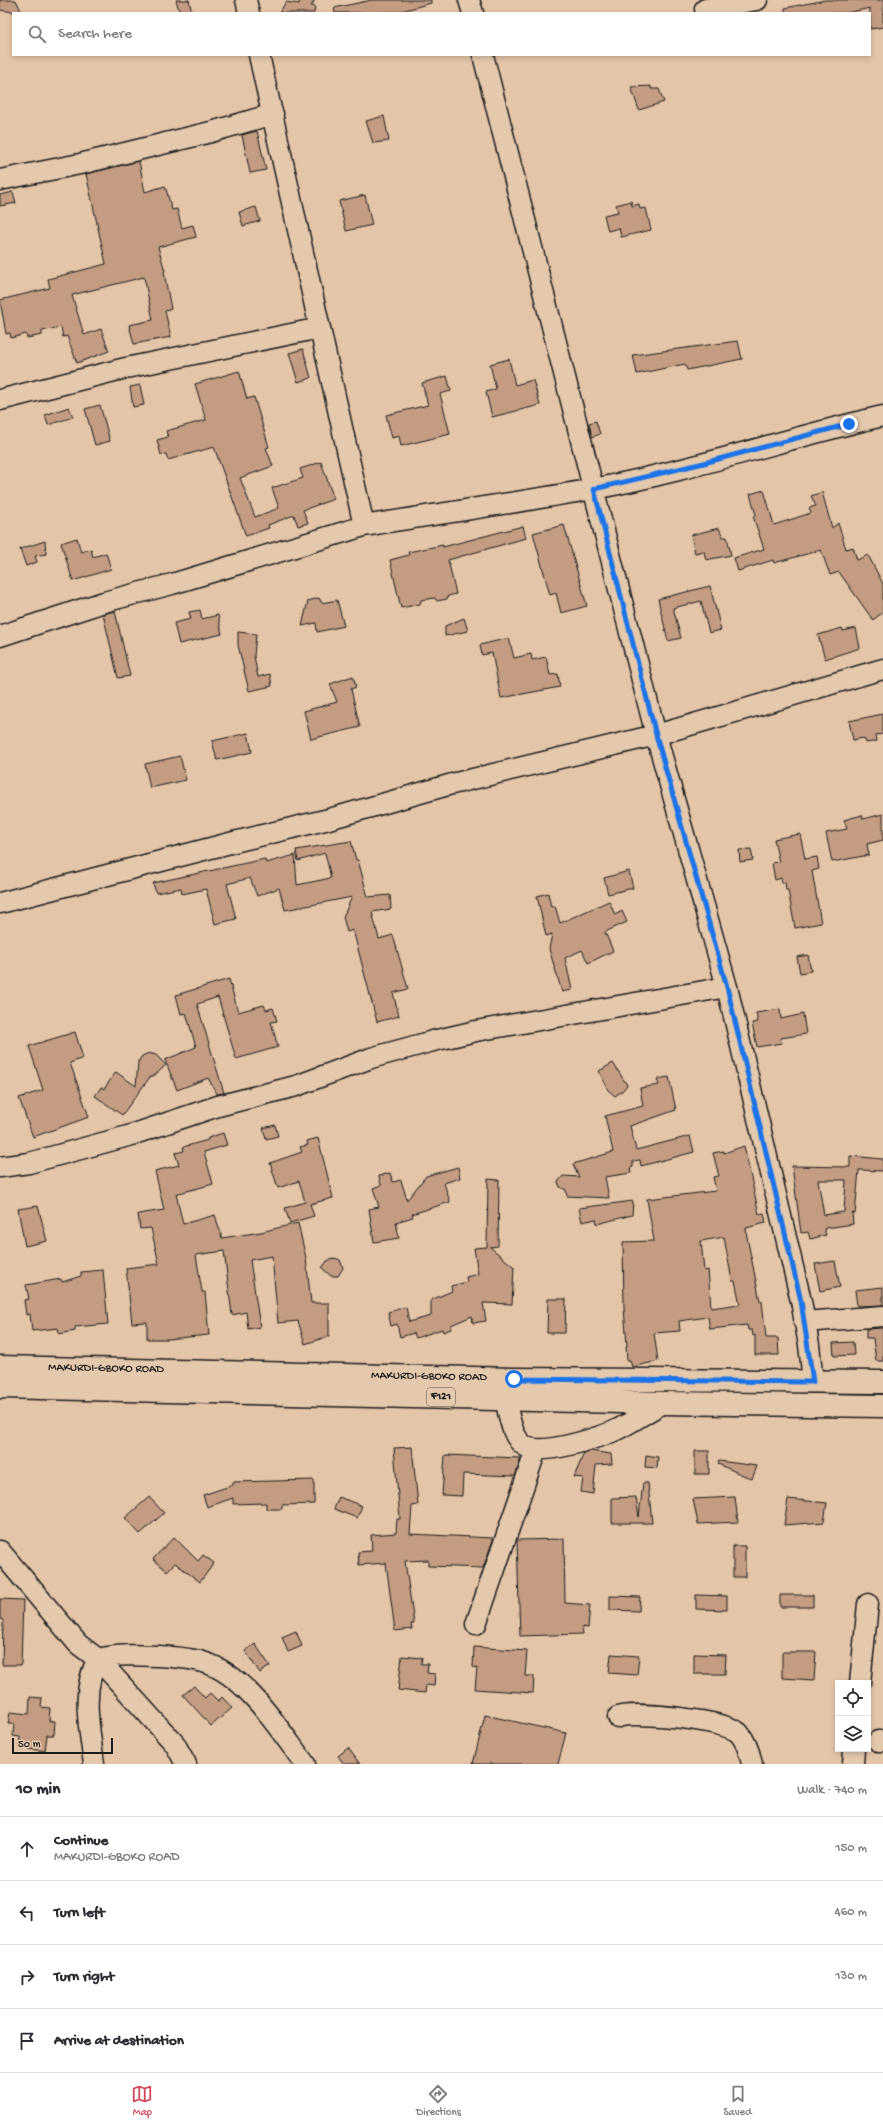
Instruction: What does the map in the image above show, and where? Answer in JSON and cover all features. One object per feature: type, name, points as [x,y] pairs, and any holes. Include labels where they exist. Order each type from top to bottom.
[{"type":"main road","name":"MAKURDI-GBOKO ROAD","points":[[0,1367],[514,1379],[883,1382]]},
{"type":"main road","name":"F121","points":[[0,1387],[663,1403],[883,1406]]},
{"type":"street","points":[[246,0],[249,12]]},
{"type":"street","points":[[469,0],[473,12]]},
{"type":"street","points":[[705,10],[757,0]]},
{"type":"street","points":[[259,56],[364,526]]},
{"type":"street","points":[[483,56],[656,735],[727,987],[801,1301],[809,1345],[813,1382]]},
{"type":"street","points":[[0,180],[80,164],[211,132],[273,114]]},
{"type":"street","points":[[0,400],[126,368],[320,328]]},
{"type":"street","points":[[0,636],[104,602],[172,584],[364,526],[594,489],[704,463],[883,416]]},
{"type":"street","points":[[0,903],[230,842],[329,819],[452,784],[656,735],[883,669]]},
{"type":"street","points":[[0,1167],[29,1162],[128,1136],[218,1106],[296,1086],[371,1058],[433,1041],[476,1031],[727,987]]},
{"type":"street","points":[[804,1322],[883,1316]]},
{"type":"street","points":[[505,1399],[510,1420],[519,1440],[525,1446],[536,1450],[576,1443],[613,1432],[663,1403]]},
{"type":"street","points":[[476,1624],[536,1450]]},
{"type":"street","points":[[0,1551],[78,1644],[98,1659],[175,1744],[186,1764]]},
{"type":"street","points":[[860,1680],[868,1604]]},
{"type":"street","points":[[94,1764],[90,1728],[89,1684],[91,1671],[98,1659],[127,1654],[181,1658],[205,1663],[222,1671],[249,1692],[305,1764]]},
{"type":"street","points":[[618,1717],[638,1715],[682,1718],[731,1728],[743,1738],[752,1764]]},
{"type":"street","points":[[853,1764],[854,1752]]},
{"type":"building","points":[[0,0],[16,0],[22,12],[15,12],[0,10]]},
{"type":"building","points":[[176,0],[189,0],[192,12],[180,12]]},
{"type":"building","points":[[300,0],[315,0],[311,6],[315,6],[314,12],[280,12],[286,2],[299,4]]},
{"type":"building","points":[[372,0],[431,0],[431,3],[398,12],[335,12],[334,8]]},
{"type":"building","points":[[825,0],[883,0],[883,27],[871,29],[870,8],[852,12],[785,12],[785,8]]},
{"type":"building","points":[[651,86],[651,89],[659,89],[664,102],[639,110],[631,87]]},
{"type":"building","points":[[384,116],[389,141],[373,143],[366,121]]},
{"type":"building","points":[[257,131],[266,170],[250,173],[242,135]]},
{"type":"building","points":[[139,161],[145,192],[165,186],[172,210],[177,209],[182,228],[193,225],[196,237],[158,247],[165,271],[171,309],[165,311],[171,337],[134,344],[129,325],[153,320],[144,277],[72,295],[84,335],[101,329],[109,351],[77,363],[67,336],[63,337],[61,327],[42,331],[42,335],[27,338],[26,334],[11,338],[10,333],[6,334],[0,300],[50,288],[48,279],[106,264],[86,174]]},
{"type":"building","points":[[13,192],[16,203],[0,206],[0,195]]},
{"type":"building","points":[[365,195],[372,225],[346,231],[339,201]]},
{"type":"building","points":[[631,201],[632,206],[639,204],[640,209],[646,208],[651,230],[621,237],[619,228],[608,231],[604,215],[618,212],[616,205]]},
{"type":"building","points":[[256,207],[260,221],[243,226],[239,212]]},
{"type":"building","points":[[738,341],[742,359],[687,370],[685,364],[637,374],[633,355]]},
{"type":"building","points":[[303,349],[311,378],[298,382],[289,353]]},
{"type":"building","points":[[509,359],[515,385],[533,380],[540,405],[492,417],[486,392],[496,389],[490,364]]},
{"type":"building","points":[[239,371],[247,399],[254,397],[269,447],[266,448],[273,466],[240,478],[255,517],[279,508],[272,488],[303,478],[300,469],[321,462],[334,499],[303,510],[308,523],[298,526],[294,515],[268,525],[269,528],[246,536],[214,447],[168,460],[166,454],[161,455],[157,440],[168,437],[166,431],[206,420],[195,384]]},
{"type":"building","points":[[447,376],[451,391],[440,394],[450,434],[401,446],[399,436],[392,438],[386,415],[428,405],[422,383]]},
{"type":"building","points":[[140,385],[144,405],[133,407],[130,387]]},
{"type":"building","points":[[100,405],[110,441],[95,445],[85,409]]},
{"type":"building","points":[[69,407],[73,417],[48,425],[45,415]]},
{"type":"building","points":[[596,421],[600,434],[592,437],[589,423]]},
{"type":"building","points":[[764,490],[774,525],[811,513],[809,508],[816,506],[811,496],[822,492],[832,528],[838,523],[846,549],[853,547],[857,560],[868,555],[883,584],[883,612],[873,620],[839,572],[830,575],[821,550],[774,563],[773,560],[738,571],[734,558],[764,549],[753,516],[756,515],[750,494]]},
{"type":"building","points":[[564,525],[587,606],[561,613],[556,593],[550,595],[533,533]]},
{"type":"building","points":[[523,526],[526,538],[448,560],[456,594],[448,596],[447,599],[437,601],[435,598],[421,600],[420,604],[401,608],[390,560],[409,555],[408,552],[443,545],[443,547]]},
{"type":"building","points":[[719,528],[723,537],[727,537],[731,555],[706,560],[704,551],[695,553],[691,535]]},
{"type":"building","points":[[77,538],[81,552],[91,549],[93,557],[106,553],[111,569],[73,581],[61,543]]},
{"type":"building","points":[[45,541],[46,554],[35,556],[37,562],[26,566],[20,549]]},
{"type":"building","points":[[710,586],[721,630],[709,633],[701,601],[673,608],[681,638],[668,641],[658,599]]},
{"type":"building","points":[[319,598],[322,603],[337,600],[344,626],[317,632],[316,623],[302,626],[308,601]]},
{"type":"building","points":[[200,610],[202,619],[218,615],[222,634],[179,644],[174,623],[191,619],[189,612]]},
{"type":"building","points":[[115,611],[130,676],[118,678],[103,614]]},
{"type":"building","points":[[464,618],[468,631],[445,636],[445,626]]},
{"type":"building","points":[[842,628],[843,631],[856,628],[860,648],[825,659],[818,635]]},
{"type":"building","points":[[238,632],[256,634],[254,656],[258,677],[270,674],[272,686],[249,691],[238,645]]},
{"type":"building","points":[[509,638],[514,658],[531,654],[532,660],[546,657],[550,675],[558,674],[560,687],[501,698],[492,653],[482,655],[480,645]]},
{"type":"building","points":[[353,676],[356,687],[351,689],[360,727],[311,739],[304,711],[337,702],[330,684]]},
{"type":"building","points":[[883,714],[883,734],[876,735],[877,741],[866,743],[864,738],[853,740],[849,721]]},
{"type":"building","points":[[248,733],[252,752],[217,760],[212,741]]},
{"type":"building","points":[[180,756],[186,780],[150,788],[145,764]]},
{"type":"building","points":[[883,814],[883,840],[867,844],[869,855],[832,862],[826,833],[847,829],[844,820],[862,815],[863,819]]},
{"type":"building","points":[[800,834],[805,859],[817,857],[819,869],[812,871],[821,923],[795,928],[788,890],[786,890],[785,882],[782,883],[781,878],[775,880],[772,863],[779,862],[774,839]]},
{"type":"building","points":[[351,841],[368,897],[390,895],[391,909],[372,912],[379,939],[393,935],[408,989],[393,993],[399,1016],[377,1022],[353,930],[347,932],[343,917],[352,897],[285,910],[279,888],[257,896],[250,878],[227,884],[236,919],[215,924],[206,889],[182,894],[181,888],[156,893],[153,883],[265,859],[266,863],[295,855],[297,885],[331,878],[325,853],[298,861],[296,850]]},
{"type":"building","points":[[751,849],[753,860],[740,862],[739,850]]},
{"type":"building","points":[[629,871],[633,888],[608,894],[604,878]]},
{"type":"building","points":[[548,893],[551,907],[555,906],[560,923],[609,901],[615,915],[622,911],[627,922],[605,932],[613,951],[588,963],[582,950],[565,958],[572,990],[562,992],[549,949],[552,934],[546,936],[537,896]]},
{"type":"building","points":[[808,955],[811,971],[800,973],[797,957]]},
{"type":"building","points":[[229,979],[238,1012],[264,1005],[266,1010],[273,1008],[277,1021],[271,1022],[278,1047],[236,1059],[218,997],[197,1004],[224,1093],[217,1094],[208,1078],[177,1090],[165,1060],[196,1047],[186,1013],[181,1014],[176,995]]},
{"type":"building","points":[[780,1009],[781,1019],[803,1014],[806,1034],[781,1038],[782,1043],[757,1047],[752,1023],[758,1022],[756,1013]]},
{"type":"building","points":[[75,1032],[83,1058],[70,1063],[89,1117],[33,1137],[19,1098],[43,1090],[29,1046]]},
{"type":"building","points":[[149,1053],[156,1055],[166,1065],[155,1075],[150,1077],[122,1115],[95,1096],[101,1087],[104,1089],[116,1072],[136,1086],[138,1062],[142,1056]]},
{"type":"building","points":[[613,1063],[627,1085],[615,1096],[608,1090],[599,1071]]},
{"type":"building","points":[[669,1077],[676,1110],[630,1126],[636,1150],[690,1136],[694,1152],[641,1166],[640,1160],[633,1161],[633,1167],[630,1168],[631,1173],[605,1177],[609,1198],[567,1196],[566,1190],[560,1187],[558,1182],[563,1176],[579,1177],[573,1164],[613,1152],[605,1116],[643,1106],[640,1088],[659,1085],[657,1079]]},
{"type":"building","points":[[275,1125],[278,1136],[266,1139],[263,1128]]},
{"type":"building","points":[[223,1133],[227,1145],[204,1152],[213,1184],[176,1194],[183,1224],[215,1215],[222,1238],[261,1232],[298,1223],[306,1258],[311,1303],[329,1303],[329,1336],[305,1344],[298,1321],[278,1323],[272,1256],[250,1260],[260,1327],[248,1329],[246,1312],[232,1315],[224,1251],[196,1255],[202,1292],[205,1292],[209,1335],[168,1339],[147,1339],[147,1322],[132,1323],[126,1268],[159,1264],[151,1228],[140,1229],[138,1214],[164,1210],[155,1171],[179,1165],[175,1153],[184,1151],[183,1147],[208,1140],[208,1138]]},
{"type":"building","points":[[318,1138],[333,1198],[310,1204],[314,1216],[290,1223],[285,1208],[305,1202],[299,1181],[278,1188],[270,1163],[302,1152],[300,1147],[308,1145],[307,1141]]},
{"type":"building","points":[[744,1146],[759,1214],[764,1213],[766,1223],[746,1228],[760,1301],[762,1301],[766,1338],[778,1338],[779,1355],[755,1355],[755,1335],[753,1336],[752,1330],[748,1330],[747,1325],[710,1329],[708,1317],[679,1321],[680,1331],[654,1333],[658,1361],[632,1367],[630,1360],[627,1360],[624,1308],[623,1242],[654,1241],[647,1199],[716,1191],[713,1177],[719,1176],[713,1153],[724,1151],[724,1153]],"holes":[[[724,1237],[732,1281],[735,1281],[740,1304],[711,1308],[708,1270],[704,1271],[701,1241]]]},
{"type":"building","points":[[850,1156],[883,1159],[883,1171],[859,1170],[855,1214],[852,1213],[853,1224],[826,1228],[824,1229],[826,1235],[810,1239],[808,1232],[801,1233],[792,1166],[850,1167]],"holes":[[[818,1180],[846,1180],[844,1212],[824,1215]]]},
{"type":"building","points":[[458,1167],[460,1178],[444,1183],[450,1202],[412,1214],[413,1217],[396,1222],[399,1238],[374,1242],[369,1209],[379,1207],[373,1188],[381,1185],[379,1176],[390,1173],[393,1182],[401,1180],[407,1200],[426,1176]]},
{"type":"building","points":[[488,1179],[499,1180],[498,1246],[490,1247],[514,1267],[512,1304],[483,1303],[486,1321],[473,1323],[472,1316],[451,1325],[451,1329],[443,1332],[442,1329],[416,1338],[414,1333],[400,1337],[397,1324],[391,1326],[388,1312],[406,1307],[409,1322],[431,1316],[431,1300],[452,1291],[451,1286],[467,1282],[466,1277],[478,1274],[474,1248],[487,1247]]},
{"type":"building","points":[[633,1201],[632,1215],[597,1224],[596,1219],[582,1222],[579,1208]]},
{"type":"building","points":[[38,1206],[47,1241],[25,1246],[18,1209]]},
{"type":"building","points":[[335,1258],[340,1260],[343,1268],[338,1276],[331,1276],[322,1268],[327,1261]]},
{"type":"building","points":[[835,1261],[840,1287],[820,1291],[815,1264]]},
{"type":"building","points":[[103,1270],[108,1324],[75,1327],[75,1331],[59,1334],[58,1328],[32,1331],[30,1314],[26,1315],[24,1300],[29,1299],[26,1285],[61,1279],[62,1282],[81,1276],[81,1272]]},
{"type":"building","points":[[883,1287],[883,1305],[857,1306],[855,1290]]},
{"type":"building","points":[[548,1299],[566,1299],[565,1333],[547,1333]]},
{"type":"building","points":[[883,1328],[883,1361],[876,1361],[873,1338],[866,1338],[866,1329]]},
{"type":"building","points":[[853,1342],[854,1355],[834,1356],[833,1343]]},
{"type":"building","points":[[412,1447],[418,1505],[412,1506],[410,1534],[493,1538],[493,1540],[483,1568],[428,1566],[428,1560],[405,1561],[414,1624],[411,1624],[412,1629],[395,1631],[386,1563],[359,1565],[358,1552],[372,1551],[371,1535],[396,1533],[397,1519],[400,1519],[394,1448]]},
{"type":"building","points":[[590,1451],[611,1454],[612,1464],[596,1465],[593,1494],[581,1492],[583,1478],[574,1477],[584,1453]]},
{"type":"building","points":[[695,1451],[709,1451],[709,1474],[695,1474]]},
{"type":"building","points":[[445,1455],[521,1458],[515,1476],[463,1474],[462,1496],[442,1495]]},
{"type":"building","points":[[646,1455],[658,1457],[657,1468],[645,1467]]},
{"type":"building","points":[[719,1461],[757,1466],[752,1479],[718,1464]]},
{"type":"building","points":[[314,1480],[314,1504],[282,1505],[282,1509],[266,1509],[266,1503],[233,1504],[233,1498],[207,1507],[203,1495],[233,1485],[233,1482]]},
{"type":"building","points":[[643,1483],[648,1483],[652,1523],[612,1523],[612,1498],[636,1497],[639,1517]]},
{"type":"building","points":[[149,1497],[164,1513],[140,1534],[125,1518]]},
{"type":"building","points":[[339,1497],[362,1506],[357,1518],[334,1509]]},
{"type":"building","points":[[735,1497],[738,1522],[698,1524],[693,1499]]},
{"type":"building","points":[[788,1499],[827,1503],[824,1522],[784,1525]]},
{"type":"building","points":[[174,1537],[198,1561],[203,1555],[214,1563],[200,1582],[175,1563],[167,1571],[153,1559]]},
{"type":"building","points":[[564,1539],[565,1603],[590,1605],[588,1628],[582,1627],[583,1634],[520,1636],[517,1540]]},
{"type":"building","points":[[733,1546],[745,1546],[745,1577],[733,1577]]},
{"type":"building","points":[[696,1595],[727,1596],[727,1610],[696,1609]]},
{"type":"building","points":[[780,1595],[813,1595],[813,1607],[780,1607]]},
{"type":"building","points":[[610,1596],[640,1597],[639,1611],[610,1610]]},
{"type":"building","points":[[0,1599],[23,1600],[21,1665],[2,1665],[3,1620],[0,1619]]},
{"type":"building","points":[[296,1631],[302,1646],[288,1652],[282,1637]]},
{"type":"building","points":[[255,1644],[270,1666],[260,1673],[245,1651]]},
{"type":"building","points":[[474,1647],[527,1651],[525,1676],[534,1676],[533,1693],[475,1689],[477,1668],[473,1667]]},
{"type":"building","points":[[782,1652],[816,1652],[814,1680],[782,1678]]},
{"type":"building","points":[[611,1654],[639,1656],[637,1675],[609,1673]]},
{"type":"building","points":[[694,1654],[726,1655],[725,1674],[694,1674]]},
{"type":"building","points":[[402,1656],[422,1658],[421,1664],[428,1664],[427,1673],[435,1674],[434,1686],[426,1685],[425,1693],[398,1690]]},
{"type":"building","points":[[194,1686],[205,1698],[210,1693],[218,1701],[222,1697],[232,1708],[211,1726],[183,1695]]},
{"type":"building","points":[[30,1697],[42,1698],[41,1707],[50,1708],[49,1721],[55,1721],[54,1735],[47,1735],[45,1751],[19,1748],[20,1737],[13,1736],[14,1724],[8,1724],[10,1712],[29,1714]]},
{"type":"building","points":[[485,1715],[566,1733],[558,1764],[473,1764]]},
{"type":"building","points":[[348,1748],[360,1764],[344,1764],[338,1756]]},
{"type":"route","points":[[514,1379],[813,1382],[809,1345],[801,1301],[727,987],[656,735],[594,489],[704,463],[849,424]]}]
